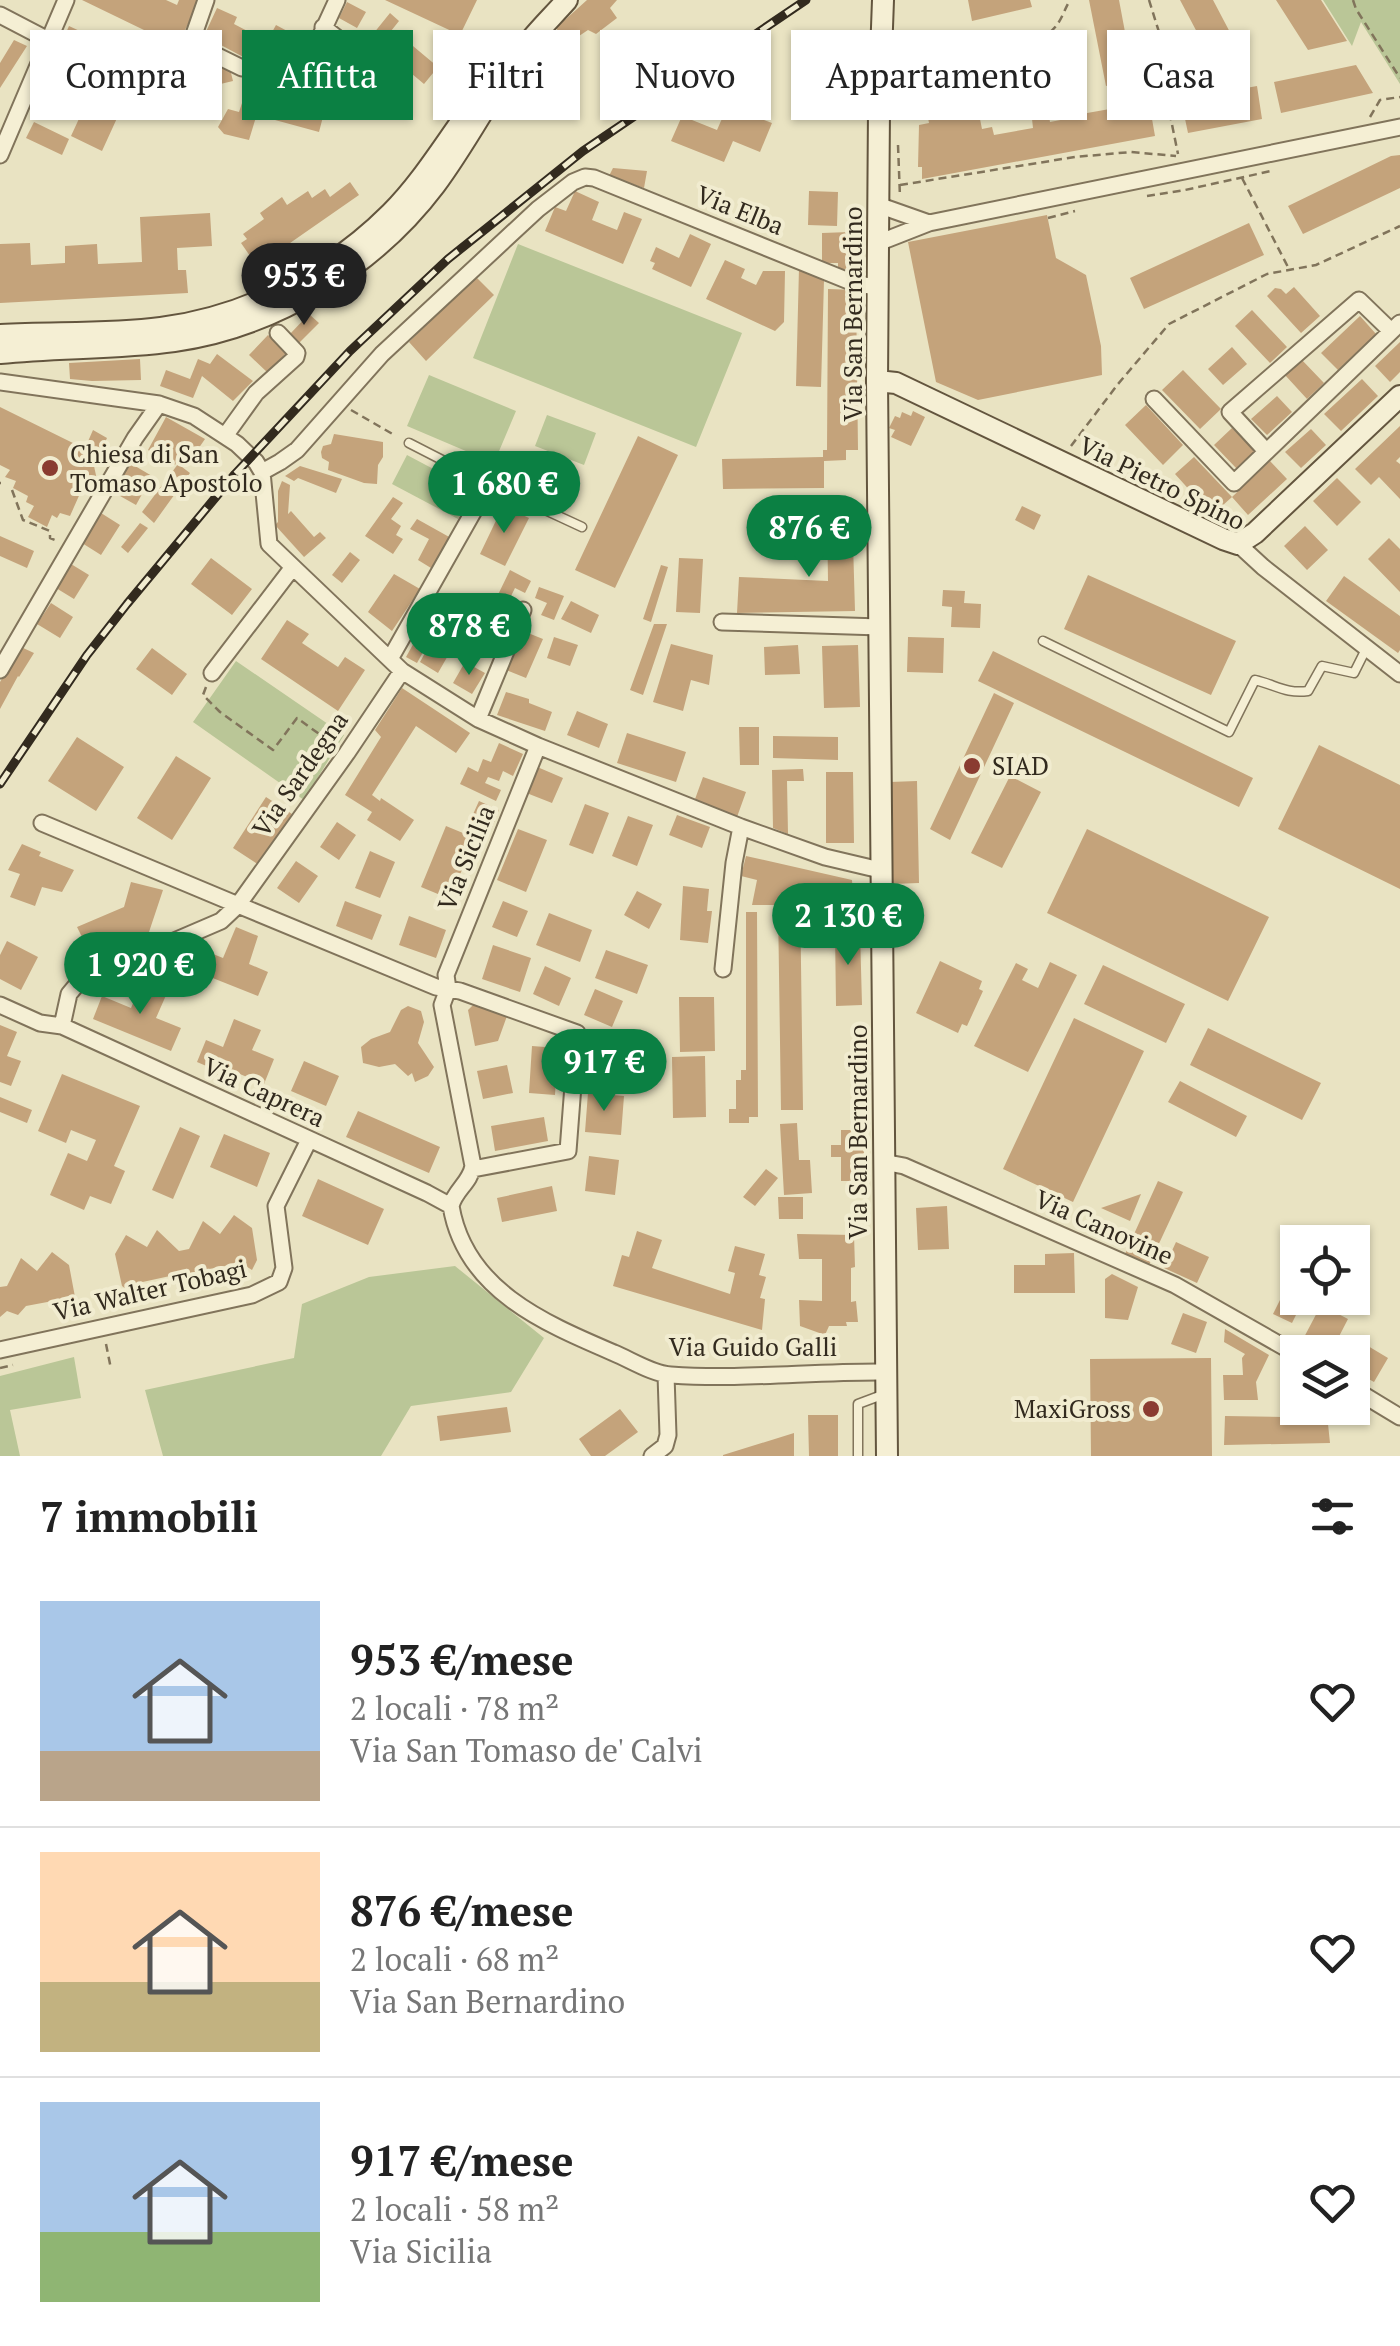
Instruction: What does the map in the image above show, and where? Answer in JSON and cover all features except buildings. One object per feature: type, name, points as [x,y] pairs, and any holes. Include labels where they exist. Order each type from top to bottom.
[{"type":"main road","points":[[0,335],[134,331],[199,322],[261,301],[314,273],[366,237],[407,196],[518,39],[551,0]]},
{"type":"main road","points":[[0,353],[105,348],[199,337],[248,322],[312,293],[360,260],[418,206],[522,51],[567,0]]},
{"type":"main road","name":"Via San Bernardino","points":[[882,30],[883,0]]},
{"type":"main road","name":"Via San Bernardino","points":[[878,120],[880,870],[887,1456]]},
{"type":"main road","name":"Via Pietro Spino","points":[[877,381],[896,383],[1238,544]]},
{"type":"main road","points":[[1238,544],[1255,533],[1400,396]]},
{"type":"street","points":[[52,30],[66,0]]},
{"type":"street","points":[[196,30],[206,0]]},
{"type":"street","points":[[322,30],[337,0]]},
{"type":"street","points":[[0,15],[30,31]]},
{"type":"street","points":[[323,27],[327,30]]},
{"type":"street","points":[[222,58],[242,68]]},
{"type":"street","points":[[0,156],[30,88]]},
{"type":"street","points":[[878,243],[930,223],[1400,128]]},
{"type":"street","name":"Via Elba","points":[[337,402],[382,354],[538,209],[572,182],[585,177],[856,284],[878,287]]},
{"type":"street","points":[[878,205],[930,223]]},
{"type":"street","points":[[1154,399],[1234,482],[1398,325],[1359,300],[1230,412],[1266,451]]},
{"type":"street","points":[[225,436],[256,393],[296,358],[278,333]]},
{"type":"street","points":[[0,353],[19,383]]},
{"type":"street","points":[[0,382],[159,404],[194,416],[246,453],[262,472],[269,544],[396,665],[478,719],[538,746],[742,827],[880,870]]},
{"type":"street","points":[[262,472],[296,450],[337,402]]},
{"type":"street","points":[[0,670],[159,404]]},
{"type":"street","name":"Via Sardegna","points":[[62,1026],[69,994],[79,982],[221,922],[238,905],[346,753],[489,484]]},
{"type":"street","name":"Via Pietro Spino","points":[[1238,544],[1400,674]]},
{"type":"street","points":[[212,674],[293,567]]},
{"type":"street","points":[[478,719],[523,610]]},
{"type":"street","points":[[722,622],[880,627]]},
{"type":"street","name":"Via Sicilia","points":[[473,1169],[442,1006],[448,989],[446,976],[538,746]]},
{"type":"street","points":[[42,823],[436,987],[460,991],[577,1033],[568,1151],[473,1169],[451,1206]]},
{"type":"street","points":[[723,969],[734,863],[742,827]]},
{"type":"street","name":"Via Caprera","points":[[0,1005],[40,1023],[62,1026],[451,1206]]},
{"type":"street","name":"Via Walter Tobagi","points":[[0,1350],[252,1295],[279,1282],[284,1268],[276,1206],[309,1140]]},
{"type":"street","name":"Via Canovine","points":[[883,1162],[904,1166],[1175,1285],[1280,1345]]},
{"type":"street","name":"Via Guido Galli","points":[[451,1206],[460,1240],[470,1258],[515,1305],[563,1331],[666,1375],[887,1382]]},
{"type":"street","points":[[652,1456],[664,1446],[668,1435],[666,1375]]},
{"type":"street","points":[[1370,1399],[1400,1417]]},
{"type":"lane","points":[[408,443],[582,527]]},
{"type":"lane","points":[[1042,641],[1229,732],[1254,680],[1292,693],[1308,692],[1322,666],[1354,673],[1367,647]]},
{"type":"lane","points":[[858,1456],[858,1404],[887,1382]]},
{"type":"path","points":[[1054,30],[1070,0]]},
{"type":"path","points":[[900,185],[1074,156],[1131,152],[1179,156],[1167,100],[1173,77],[1149,0]]},
{"type":"path","points":[[1353,0],[1400,78]]},
{"type":"path","points":[[1371,117],[1380,100],[1400,97]]},
{"type":"path","points":[[898,147],[901,214]]},
{"type":"path","points":[[1242,177],[1290,270]]},
{"type":"path","points":[[1060,462],[1169,324],[1267,274],[1316,266],[1400,226]]},
{"type":"path","points":[[337,402],[408,443]]},
{"type":"path","points":[[12,490],[23,520],[50,531],[50,538],[72,548]]},
{"type":"path","points":[[212,674],[203,695],[272,750],[296,718],[346,753]]},
{"type":"path","points":[[105,1341],[111,1369]]},
{"type":"path","points":[[0,1368],[18,1364]]},
{"type":"green space","points":[[1323,0],[1400,0],[1400,84],[1361,22],[1352,46]]},
{"type":"green space","points":[[518,244],[742,333],[696,447],[473,358]]},
{"type":"green space","points":[[429,375],[516,411],[494,463],[407,426]]},
{"type":"green space","points":[[547,415],[596,433],[584,465],[535,446]]},
{"type":"green space","points":[[407,455],[473,490],[458,519],[392,484]]},
{"type":"green space","points":[[535,457],[577,473],[569,494],[526,478]]},
{"type":"green space","points":[[236,661],[344,735],[304,800],[193,722]]},
{"type":"green space","points":[[455,1266],[544,1338],[511,1392],[411,1406],[381,1456],[163,1456],[145,1390],[294,1358],[302,1304],[369,1277]]},
{"type":"green space","points":[[74,1357],[81,1398],[10,1410],[20,1456],[0,1456],[0,1376]]},
{"type":"railway","points":[[0,784],[87,655],[127,604],[235,474],[350,351],[448,259],[583,151],[806,0]]},
{"type":"place","name":"Chiesa di San Tomaso Apostolo","points":[[50,468]]},
{"type":"place","name":"SIAD","points":[[972,766]]},
{"type":"place","name":"MaxiGross","points":[[1151,1409]]}]
